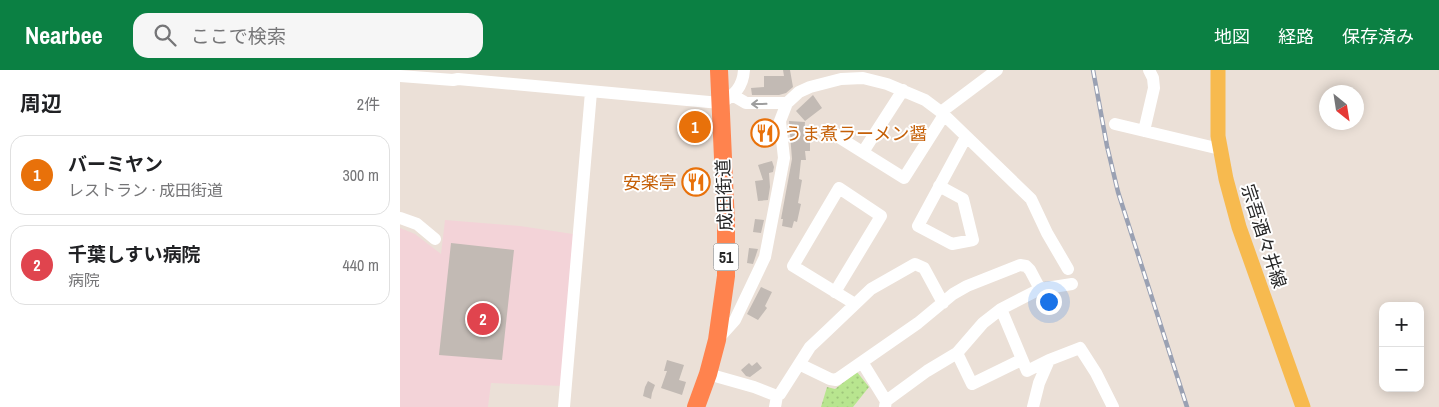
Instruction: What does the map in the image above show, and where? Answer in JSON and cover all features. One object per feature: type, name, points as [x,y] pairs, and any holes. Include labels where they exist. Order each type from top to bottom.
[{"type":"highway","name":"成田街道","points":[[696,407],[708,374],[717,340],[726,276],[727,100],[719,70]]},
{"type":"main road","name":"宗吾酒々井線","points":[[1218,70],[1217,102],[1220,149],[1226,179],[1239,227],[1303,407]]},
{"type":"street","points":[[727,100],[740,87],[744,70]]},
{"type":"street","points":[[832,133],[904,178],[942,114],[997,70]]},
{"type":"street","points":[[1144,131],[1154,88],[1153,78],[1149,70]]},
{"type":"street","points":[[717,340],[735,320],[765,257],[784,158],[780,121],[787,103],[799,92],[840,74],[863,78],[903,90],[925,100],[942,114],[1031,199],[1047,233],[1068,269]]},
{"type":"street","points":[[400,76],[453,80],[458,75],[592,92],[727,100],[746,103],[787,103]]},
{"type":"street","points":[[863,152],[903,90]]},
{"type":"street","points":[[564,407],[592,92]]},
{"type":"street","points":[[1115,124],[1220,149]]},
{"type":"street","points":[[939,186],[963,198],[972,240],[952,244],[918,226],[939,186],[966,136]]},
{"type":"street","points":[[835,292],[882,216],[839,188],[793,266],[835,292],[855,304]]},
{"type":"street","points":[[400,218],[417,224],[435,239]]},
{"type":"street","points":[[708,374],[754,387],[776,402],[810,347],[871,289],[914,264],[924,268],[943,303]]},
{"type":"street","points":[[799,364],[836,380],[967,286],[1020,265],[1026,266],[1030,270],[1040,289]]},
{"type":"street","points":[[862,362],[885,404],[927,371],[958,353],[983,323],[1001,309],[1040,289],[1072,284]]},
{"type":"street","points":[[1001,309],[1027,371],[1080,348],[1114,407]]},
{"type":"street","points":[[958,353],[972,384],[1021,360]]},
{"type":"street","points":[[1033,407],[1038,383],[1049,360]]},
{"type":"shaded area","points":[[445,220],[520,226],[573,234],[562,386],[491,383],[488,407],[400,407],[400,228],[415,234],[441,254]]},
{"type":"green space","points":[[857,372],[869,387],[853,407],[821,407],[827,387],[835,389]]},
{"type":"building","points":[[783,70],[790,70],[793,87],[786,93],[779,95],[752,95],[751,88],[764,87],[764,76],[784,76]]},
{"type":"building","points":[[813,95],[822,108],[805,121],[796,111]]},
{"type":"building","points":[[702,114],[707,138],[688,141],[683,117]]},
{"type":"building","points":[[789,121],[805,122],[804,135],[810,135],[810,151],[805,151],[806,160],[801,160],[799,179],[802,180],[798,203],[801,204],[797,222],[794,221],[792,228],[782,226],[783,219],[781,219],[792,159]]},
{"type":"building","points":[[770,123],[772,142],[757,144],[755,125]]},
{"type":"building","points":[[772,161],[774,167],[773,172],[769,173],[770,187],[768,200],[758,201],[755,181],[763,180],[758,165]]},
{"type":"building","points":[[686,170],[708,172],[706,193],[685,192]]},
{"type":"building","points":[[755,219],[764,220],[761,233],[753,232]]},
{"type":"building","points":[[451,243],[514,250],[502,360],[439,355]]},
{"type":"building","points":[[749,248],[758,249],[753,264],[747,263]]},
{"type":"building","points":[[761,287],[772,292],[765,306],[767,308],[758,320],[747,314]]},
{"type":"building","points":[[667,360],[684,365],[679,380],[686,382],[682,395],[661,388],[667,371],[664,371]]},
{"type":"building","points":[[757,362],[762,368],[750,377],[746,376],[741,370],[749,363],[752,366]]},
{"type":"building","points":[[648,381],[655,385],[651,399],[643,396]]},
{"type":"railway","points":[[1093,70],[1107,146],[1118,192],[1187,407]]},
{"type":"place","name":"バーミヤン","points":[[695,127]]},
{"type":"place","name":"うま煮ラーメン醤","points":[[765,133]]},
{"type":"place","name":"安楽亭","points":[[696,182]]},
{"type":"place","name":"千葉しすい病院","points":[[483,319]]}]
